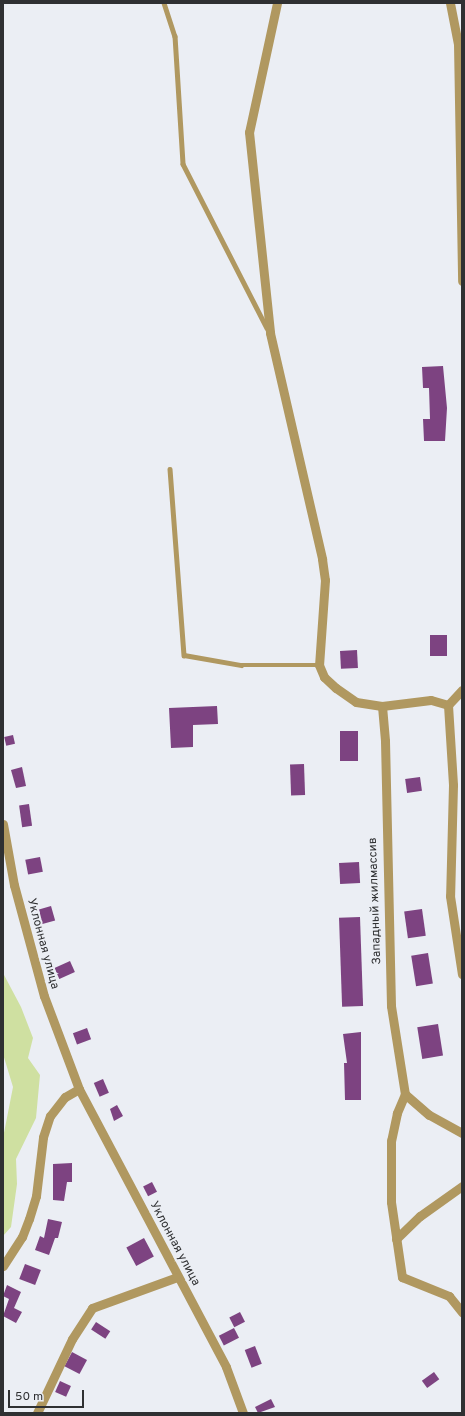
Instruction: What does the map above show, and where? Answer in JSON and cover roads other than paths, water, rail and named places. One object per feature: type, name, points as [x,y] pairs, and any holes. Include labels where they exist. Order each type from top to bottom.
[{"type":"street","points":[[277,3],[249,132],[270,333],[322,559],[325,580],[319,665],[324,677],[336,688],[356,702],[382,706],[431,700],[448,704]]},
{"type":"street","points":[[450,3],[458,44],[462,281]]},
{"type":"street","points":[[462,690],[448,704],[452,785],[450,896],[462,974]]},
{"type":"street","name":"Западный жилмассив","points":[[382,706],[385,741],[391,1006],[405,1094]]},
{"type":"street","name":"Уклонная улица","points":[[3,824],[14,885],[44,996],[79,1089],[177,1277],[226,1367],[243,1413]]},
{"type":"street","points":[[3,1266],[22,1237],[29,1219],[36,1196],[43,1137],[50,1116],[65,1097],[79,1089]]},
{"type":"street","points":[[462,1133],[429,1115],[405,1094],[397,1113],[391,1141],[391,1202],[402,1277],[449,1296],[462,1312]]},
{"type":"street","points":[[396,1238],[420,1216],[462,1186]]},
{"type":"street","points":[[37,1413],[72,1339],[92,1308],[177,1277]]},
{"type":"lane","points":[[164,3],[175,36],[184,164],[270,333]]},
{"type":"lane","points":[[170,469],[184,655],[241,665],[319,665]]}]
